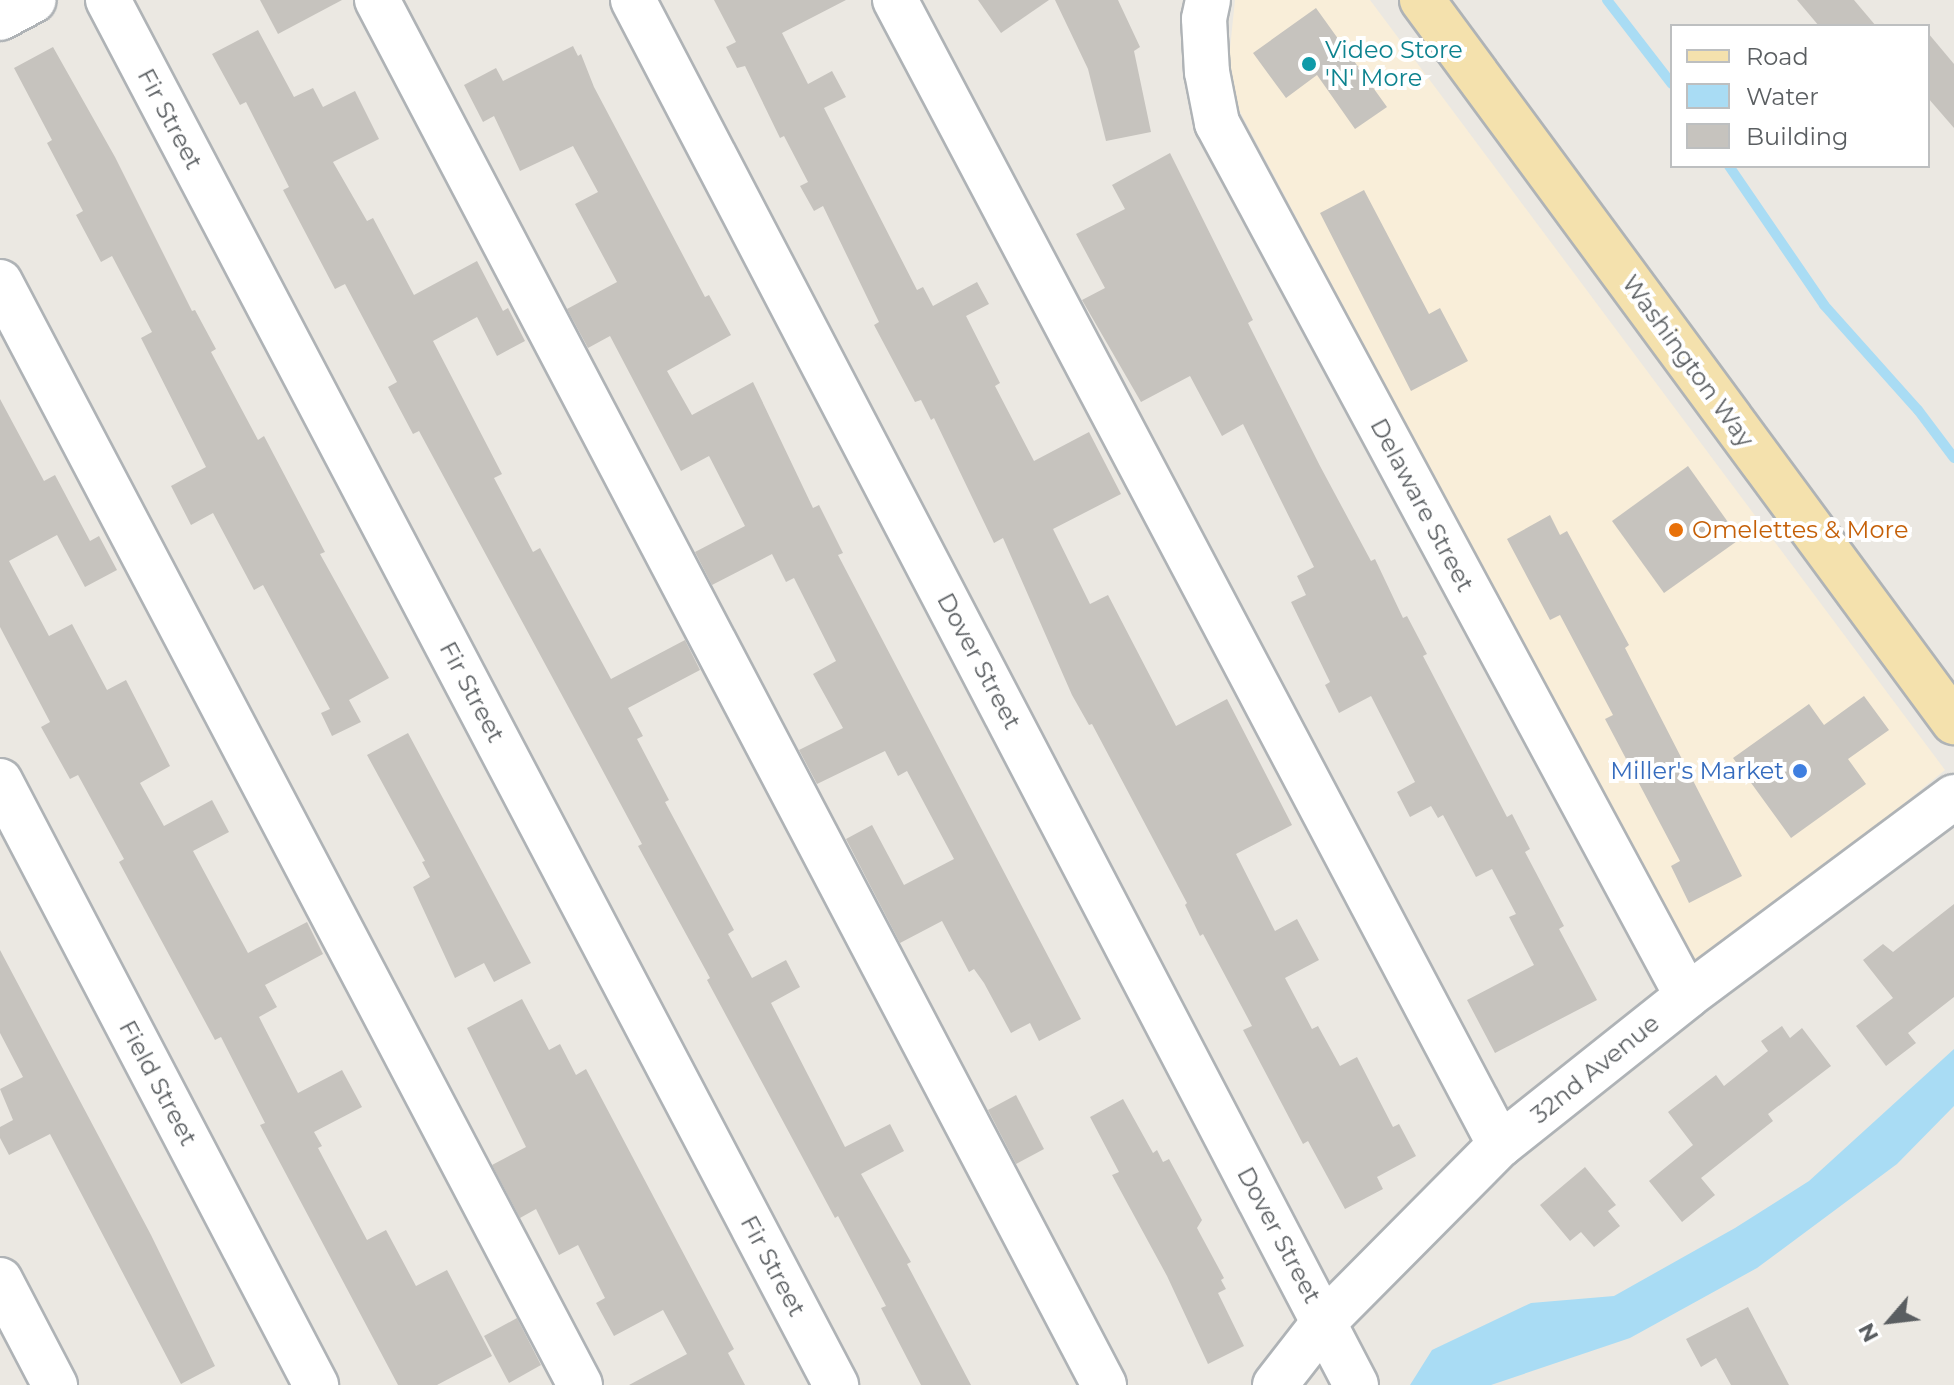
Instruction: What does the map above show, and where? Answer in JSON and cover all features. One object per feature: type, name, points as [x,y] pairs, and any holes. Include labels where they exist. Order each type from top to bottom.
[{"type":"main road","name":"Washington Way","points":[[1422,0],[1954,722]]},
{"type":"street","points":[[0,18],[34,0]]},
{"type":"street","name":"Fir Street","points":[[108,0],[836,1385]]},
{"type":"street","points":[[377,0],[1104,1385]]},
{"type":"street","name":"Dover Street","points":[[633,0],[1356,1385]]},
{"type":"street","points":[[895,0],[1500,1145]]},
{"type":"street","name":"Delaware Street","points":[[1208,0],[1204,19],[1207,72],[1217,123],[1687,996]]},
{"type":"street","points":[[0,282],[580,1385]]},
{"type":"street","name":"Field Street","points":[[0,781],[316,1385]]},
{"type":"street","name":"32nd Avenue","points":[[1275,1385],[1324,1322],[1500,1145],[1687,996],[1954,797]]},
{"type":"street","points":[[0,1280],[55,1385]]},
{"type":"shaded area","points":[[1235,0],[1370,0],[1945,770],[1698,972],[1238,108],[1229,58]]},
{"type":"water","points":[[1954,1049],[1954,1106],[1897,1164],[1757,1268],[1630,1338],[1491,1385],[1410,1385],[1432,1350],[1531,1303],[1614,1296],[1735,1228],[1809,1181]]},
{"type":"building","points":[[260,0],[342,0],[278,34]]},
{"type":"building","points":[[714,0],[846,0],[782,33],[808,84],[832,71],[846,97],[824,108],[917,290],[923,287],[933,306],[977,282],[989,304],[966,316],[1000,383],[995,386],[1034,461],[1089,432],[1121,494],[1053,529],[1090,604],[1108,595],[1176,726],[1227,699],[1292,825],[1236,854],[1275,931],[1297,919],[1319,960],[1285,978],[1312,1029],[1318,1026],[1340,1066],[1357,1057],[1393,1127],[1399,1124],[1416,1156],[1377,1177],[1383,1189],[1345,1209],[1308,1141],[1303,1144],[1243,1030],[1252,1026],[1203,934],[1200,936],[1185,905],[1187,903],[1092,724],[1089,725],[1072,695],[1003,538],[994,543],[934,418],[931,420],[921,400],[915,402],[874,325],[879,322],[823,206],[814,211],[800,186],[808,182],[784,136],[780,138],[745,66],[737,68],[726,47],[736,42]]},
{"type":"building","points":[[978,0],[1049,0],[1001,33]]},
{"type":"building","points":[[1055,0],[1118,0],[1140,47],[1134,51],[1151,132],[1106,141],[1088,69]]},
{"type":"building","points":[[1797,0],[1854,0],[1874,24],[1817,24]]},
{"type":"building","name":"Video Store 'N' More","points":[[1316,8],[1387,107],[1355,129],[1317,75],[1286,98],[1253,53]]},
{"type":"building","points":[[258,30],[294,97],[313,88],[323,107],[355,91],[379,139],[333,162],[367,221],[373,218],[414,295],[477,261],[503,311],[508,308],[525,341],[497,356],[477,317],[433,341],[502,474],[494,478],[533,552],[540,548],[611,679],[685,640],[700,670],[628,708],[643,736],[637,739],[669,800],[665,802],[734,930],[728,934],[752,978],[786,960],[800,987],[771,1003],[845,1147],[890,1124],[904,1151],[861,1174],[911,1262],[907,1264],[971,1385],[921,1385],[881,1308],[886,1306],[707,980],[710,978],[638,846],[642,844],[419,431],[413,434],[388,387],[397,382],[345,284],[335,289],[283,190],[289,187],[246,102],[240,105],[212,54]]},
{"type":"building","points":[[1930,35],[1954,64],[1954,128],[1930,100]]},
{"type":"building","points":[[573,46],[578,56],[581,54],[594,87],[705,297],[709,295],[731,335],[667,371],[692,415],[753,382],[813,508],[819,505],[843,553],[838,555],[1081,1019],[1039,1041],[1030,1023],[1011,1033],[984,983],[974,969],[969,972],[942,921],[900,943],[846,839],[872,825],[904,885],[954,859],[907,771],[898,776],[885,751],[817,784],[799,750],[843,728],[813,674],[836,661],[794,578],[786,582],[772,554],[712,585],[695,552],[745,526],[709,456],[681,471],[610,336],[588,348],[567,309],[617,282],[575,204],[598,192],[573,146],[520,171],[494,116],[483,122],[464,85],[496,68],[503,81]]},
{"type":"building","points":[[53,47],[115,157],[192,311],[195,310],[216,349],[211,352],[258,440],[264,436],[325,552],[320,554],[389,678],[349,700],[361,722],[332,736],[321,713],[330,709],[263,585],[254,590],[213,513],[191,525],[171,486],[206,467],[141,338],[152,332],[112,256],[101,262],[76,215],[83,211],[47,143],[52,140],[14,68]]},
{"type":"building","points":[[1170,153],[1253,320],[1248,323],[1320,466],[1371,561],[1375,559],[1403,618],[1407,616],[1427,654],[1423,656],[1507,817],[1512,814],[1530,849],[1525,852],[1564,926],[1559,929],[1597,1000],[1495,1053],[1467,1000],[1534,965],[1509,917],[1516,914],[1492,869],[1476,877],[1443,815],[1438,818],[1431,806],[1410,817],[1397,792],[1415,782],[1371,696],[1339,713],[1325,685],[1330,682],[1291,602],[1306,595],[1297,576],[1314,567],[1243,424],[1222,436],[1190,376],[1141,402],[1082,300],[1105,288],[1076,234],[1125,209],[1112,185]]},
{"type":"building","points":[[1364,190],[1429,314],[1440,308],[1468,361],[1411,391],[1320,213]]},
{"type":"building","points":[[0,399],[44,481],[55,475],[90,541],[99,536],[117,570],[85,587],[57,535],[9,561],[49,636],[72,624],[107,690],[126,680],[170,766],[140,783],[164,826],[212,800],[229,832],[193,851],[248,953],[307,922],[323,954],[265,985],[277,1007],[259,1017],[298,1093],[342,1070],[362,1107],[314,1132],[322,1146],[318,1148],[367,1240],[386,1230],[416,1286],[447,1270],[492,1356],[437,1385],[398,1385],[260,1125],[265,1123],[221,1037],[215,1040],[119,862],[124,859],[78,775],[70,779],[41,727],[50,722],[0,627]]},
{"type":"building","name":"Omelettes & More","points":[[1688,466],[1740,539],[1664,593],[1612,521]]},
{"type":"building","points":[[1550,515],[1560,535],[1567,531],[1629,645],[1625,648],[1742,876],[1689,903],[1671,866],[1680,861],[1605,719],[1613,715],[1560,615],[1550,620],[1507,539]]},
{"type":"building","name":"Miller's Market","points":[[1864,696],[1889,730],[1848,759],[1866,784],[1791,838],[1733,758],[1809,704],[1824,725]]},
{"type":"building","points":[[408,733],[531,963],[494,982],[484,963],[455,978],[413,887],[430,877],[422,862],[425,861],[367,755]]},
{"type":"building","points":[[1954,904],[1954,997],[1908,1033],[1916,1043],[1886,1066],[1856,1026],[1893,998],[1863,960],[1883,944],[1893,952]]},
{"type":"building","points":[[0,950],[151,1235],[215,1366],[181,1384],[50,1134],[9,1155],[0,1138],[0,1127],[13,1120],[0,1089],[23,1077],[0,1033]]},
{"type":"building","points":[[522,999],[549,1050],[560,1044],[576,1075],[586,1069],[734,1349],[728,1353],[745,1385],[629,1385],[687,1354],[663,1310],[614,1336],[596,1303],[605,1298],[578,1245],[559,1255],[536,1209],[520,1218],[492,1165],[526,1147],[467,1028]]},
{"type":"building","points":[[1782,1026],[1790,1038],[1802,1028],[1831,1066],[1768,1114],[1773,1121],[1701,1178],[1715,1195],[1682,1222],[1649,1181],[1693,1145],[1668,1112],[1716,1075],[1724,1086],[1768,1051],[1761,1041]]},
{"type":"building","points":[[1016,1095],[1044,1149],[1016,1164],[988,1110]]},
{"type":"building","points":[[1123,1099],[1153,1153],[1157,1150],[1163,1162],[1169,1159],[1202,1220],[1197,1228],[1224,1278],[1221,1280],[1226,1289],[1218,1293],[1244,1346],[1208,1364],[1167,1276],[1112,1175],[1119,1172],[1090,1117]]},
{"type":"building","points":[[1585,1167],[1616,1205],[1608,1211],[1620,1226],[1594,1247],[1581,1232],[1570,1241],[1540,1205]]},
{"type":"building","points":[[1748,1307],[1789,1385],[1731,1385],[1716,1358],[1701,1367],[1686,1339]]},
{"type":"building","points":[[517,1318],[541,1365],[509,1383],[484,1336]]},
{"type":"waterway","points":[[1607,0],[1670,81]]},
{"type":"waterway","points":[[1730,168],[1824,305],[1918,410],[1954,458]]},
{"type":"place","name":"Video Store 'N' More","points":[[1309,64]]},
{"type":"place","name":"Omelettes & More","points":[[1676,530]]},
{"type":"place","name":"Miller's Market","points":[[1800,771]]}]
